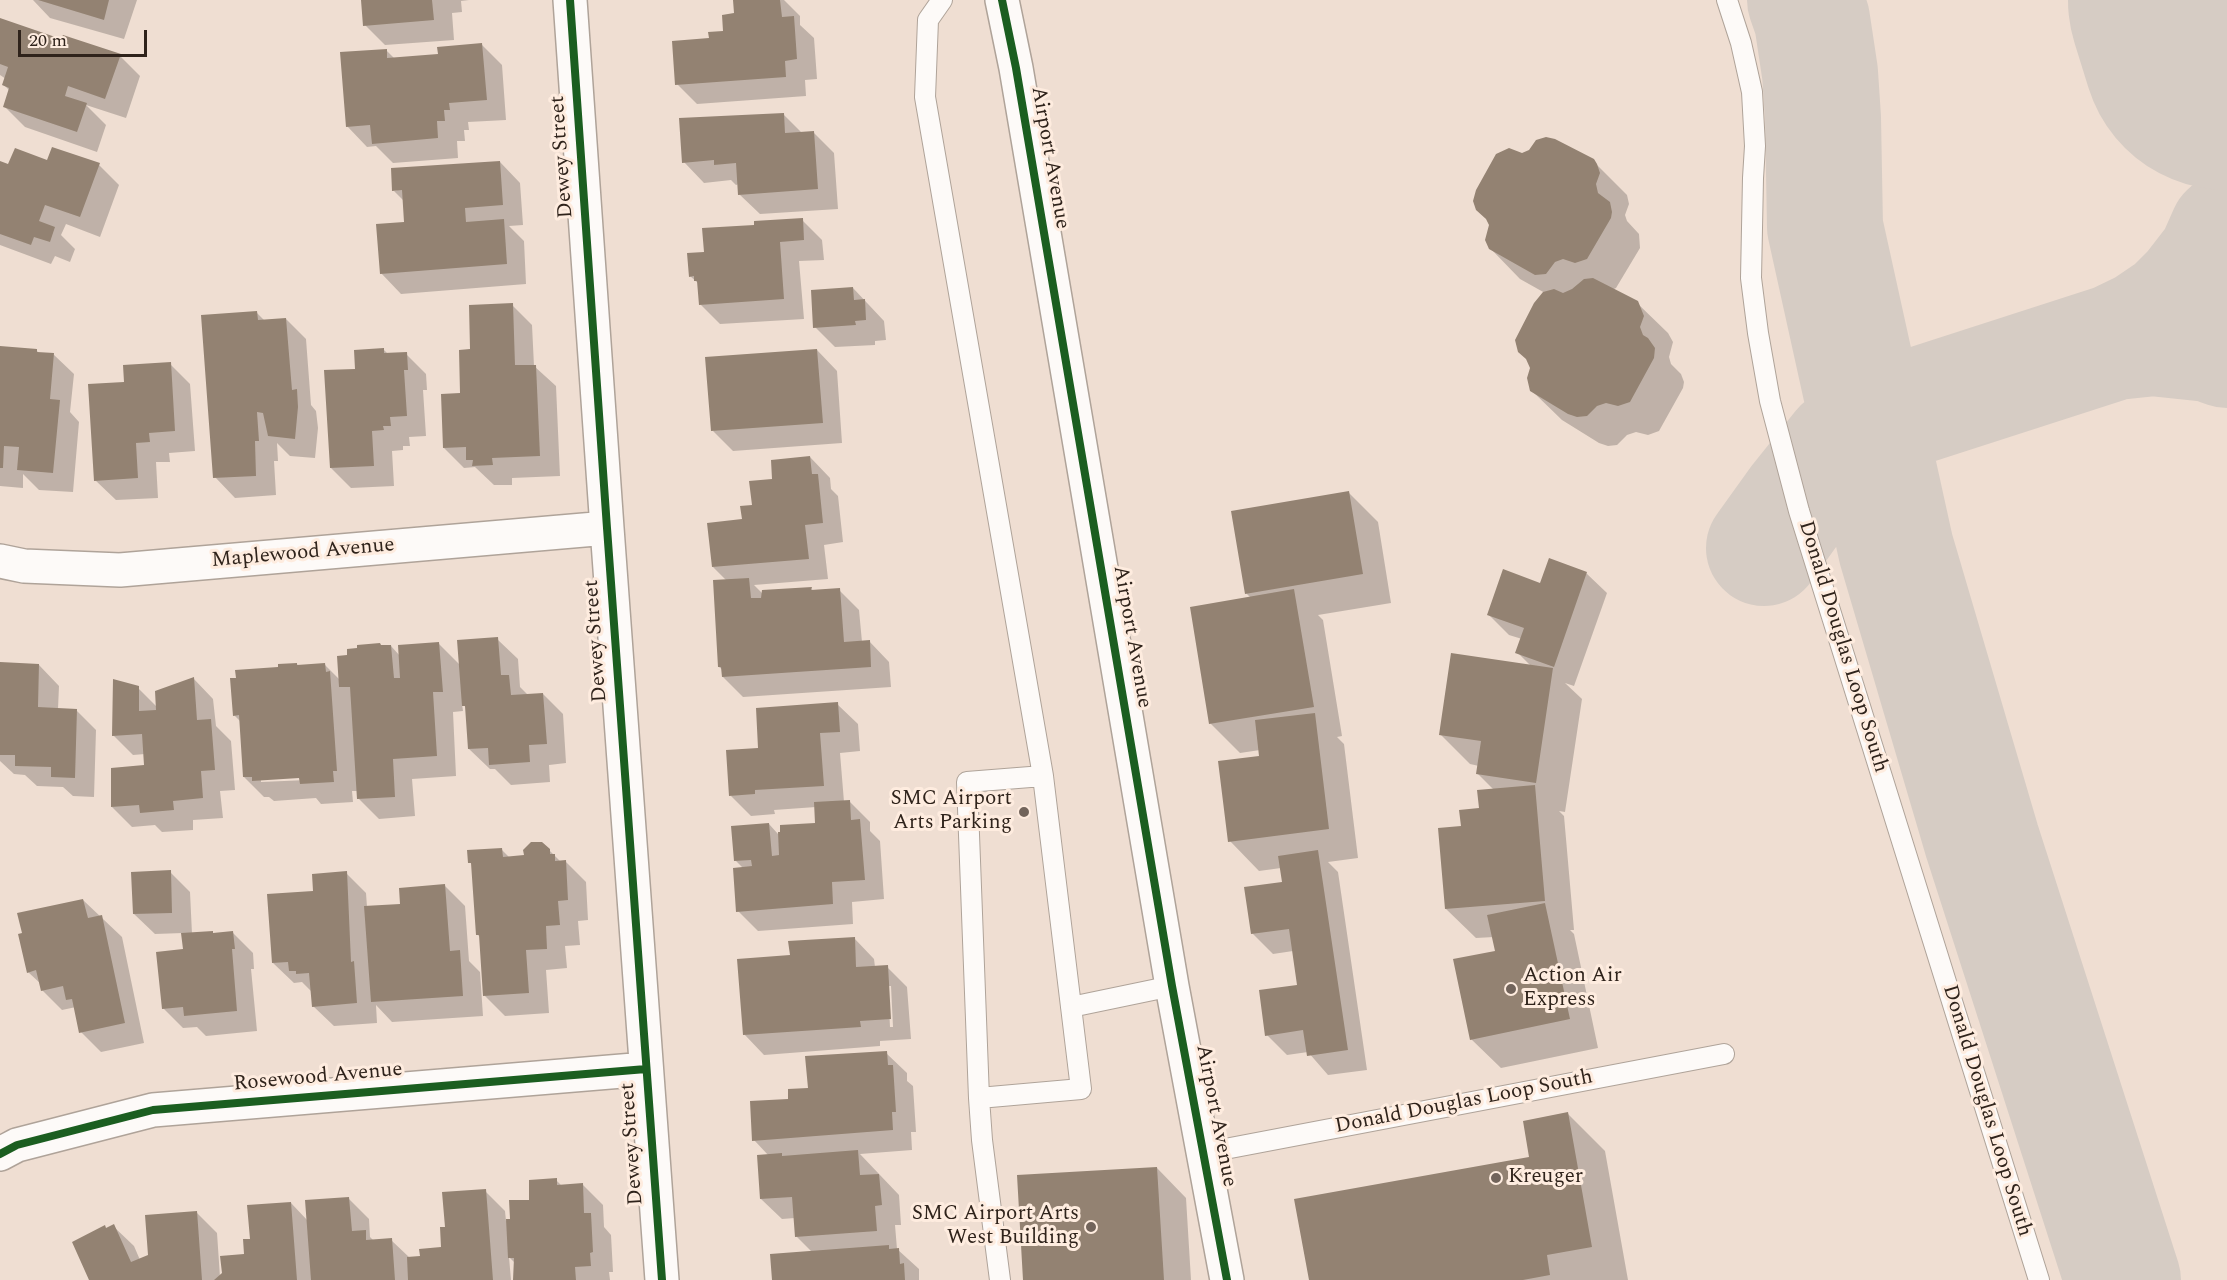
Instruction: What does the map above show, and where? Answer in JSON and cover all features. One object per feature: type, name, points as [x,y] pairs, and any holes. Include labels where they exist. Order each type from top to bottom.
[{"type":"street","name":"Dewey Street","points":[[570,0],[606,528],[662,1280]]},
{"type":"street","name":"Airport Avenue","points":[[1002,0],[1018,80],[1172,986],[1227,1280]]},
{"type":"street","name":"Maplewood Avenue","points":[[0,561],[24,566],[120,570],[606,528]]},
{"type":"street","name":"Rosewood Avenue","points":[[0,1154],[17,1144],[153,1110],[646,1069]]},
{"type":"lane","points":[[942,0],[928,20],[925,97],[1043,776],[1081,1089],[979,1098]]},
{"type":"lane","name":"Donald Douglas Loop South","points":[[1727,0],[1741,43],[1752,92],[1755,146],[1751,278],[1770,401],[1797,502],[2039,1280]]},
{"type":"lane","points":[[1000,1280],[982,1140],[979,1098],[968,782],[1043,776]]},
{"type":"lane","points":[[1071,1007],[1172,986]]},
{"type":"lane","name":"Donald Douglas Loop South","points":[[1204,1153],[1724,1054]]},
{"type":"building","points":[[38,0],[109,0],[104,20]]},
{"type":"building","points":[[361,0],[432,0],[434,20],[363,26]]},
{"type":"building","points":[[733,0],[780,0],[782,17],[794,16],[797,59],[785,61],[786,77],[675,85],[672,41],[709,38],[708,32],[723,31],[722,15],[734,13]]},
{"type":"building","points":[[0,18],[61,39],[63,35],[121,54],[105,99],[68,86],[65,96],[87,103],[77,132],[3,107],[9,88],[2,85],[8,67],[0,64]]},
{"type":"building","points":[[482,43],[487,100],[449,103],[450,110],[444,110],[445,121],[437,121],[438,138],[372,144],[370,125],[346,127],[340,52],[387,49],[387,58],[438,54],[437,47]]},
{"type":"building","points":[[784,113],[785,133],[814,131],[818,189],[738,195],[736,163],[714,165],[714,160],[682,163],[679,118]]},
{"type":"building","points":[[1546,137],[1555,139],[1594,159],[1600,173],[1596,184],[1598,193],[1610,202],[1612,212],[1611,218],[1587,259],[1575,263],[1563,259],[1555,262],[1546,274],[1535,275],[1489,249],[1485,240],[1489,225],[1476,210],[1473,201],[1476,190],[1496,154],[1509,148],[1522,153],[1529,150],[1536,140]]},
{"type":"building","points":[[52,147],[100,163],[80,217],[45,205],[39,221],[55,227],[50,242],[34,237],[31,245],[0,234],[0,161],[8,164],[15,148],[47,160]]},
{"type":"building","points":[[500,161],[503,205],[465,208],[466,222],[504,219],[507,264],[380,274],[376,224],[404,222],[402,190],[392,191],[391,168]]},
{"type":"building","points":[[803,218],[804,240],[780,242],[784,299],[699,305],[697,281],[694,281],[694,276],[689,277],[687,253],[704,252],[702,228],[754,225],[754,221]]},
{"type":"building","points":[[1593,278],[1638,301],[1644,316],[1640,327],[1643,335],[1655,348],[1654,358],[1630,402],[1618,406],[1606,403],[1597,406],[1587,416],[1577,417],[1530,391],[1527,378],[1530,368],[1526,359],[1518,352],[1515,340],[1534,303],[1543,292],[1554,289],[1563,293],[1584,279]]},
{"type":"building","points":[[853,287],[854,300],[865,299],[866,320],[855,321],[856,325],[813,328],[811,290]]},
{"type":"building","points":[[513,303],[515,365],[536,365],[540,456],[492,458],[493,465],[472,466],[473,460],[466,460],[466,447],[443,448],[441,394],[460,393],[459,350],[470,349],[469,305]]},
{"type":"building","points":[[257,311],[258,320],[286,318],[292,390],[297,389],[295,439],[268,436],[263,413],[257,412],[259,441],[255,441],[256,476],[213,478],[201,315]]},
{"type":"building","points":[[0,346],[54,353],[50,399],[60,400],[53,473],[17,470],[19,447],[4,446],[3,468],[0,468]]},
{"type":"building","points":[[384,348],[384,353],[407,352],[408,370],[404,370],[407,416],[390,417],[391,426],[383,426],[384,430],[372,431],[374,466],[330,468],[324,370],[355,369],[354,350]]},
{"type":"building","points":[[817,349],[823,423],[711,431],[705,357]]},
{"type":"building","points":[[171,362],[175,431],[149,433],[150,442],[136,443],[138,478],[94,481],[88,384],[124,382],[123,365]]},
{"type":"building","points":[[810,456],[812,474],[818,474],[823,523],[805,525],[809,559],[712,567],[707,523],[742,519],[740,506],[752,505],[749,481],[772,479],[771,460]]},
{"type":"building","points":[[1349,491],[1363,574],[1245,594],[1231,511]]},
{"type":"building","points":[[1549,558],[1587,572],[1554,667],[1515,653],[1524,628],[1487,615],[1503,569],[1540,583]]},
{"type":"building","points":[[749,578],[751,598],[761,598],[762,590],[840,588],[844,642],[870,640],[871,667],[722,677],[721,667],[718,667],[713,580]]},
{"type":"building","points":[[1294,589],[1314,707],[1209,724],[1190,607]]},
{"type":"building","points":[[498,637],[501,675],[509,675],[511,695],[543,693],[547,744],[529,745],[530,762],[489,765],[488,748],[468,749],[457,640]]},
{"type":"building","points":[[439,642],[443,692],[433,692],[437,756],[393,759],[395,797],[357,799],[350,687],[339,687],[337,656],[347,655],[347,649],[357,648],[357,645],[380,643],[391,645],[394,678],[400,678],[398,645]]},
{"type":"building","points":[[1451,653],[1553,668],[1536,783],[1476,774],[1481,741],[1439,735]]},
{"type":"building","points":[[0,662],[39,664],[38,707],[77,709],[75,778],[51,777],[51,767],[15,766],[15,755],[0,755]]},
{"type":"building","points":[[297,663],[297,665],[325,663],[326,672],[330,671],[337,771],[333,771],[334,782],[300,784],[299,778],[252,781],[252,777],[243,777],[239,715],[233,716],[230,678],[236,678],[235,670],[278,667],[278,664]]},
{"type":"building","points":[[194,677],[197,720],[211,719],[215,770],[201,771],[203,798],[173,801],[174,810],[140,813],[139,805],[111,807],[111,768],[144,765],[142,734],[112,736],[113,679],[139,686],[139,711],[156,710],[155,691]]},
{"type":"building","points":[[838,702],[840,732],[820,733],[824,786],[755,790],[755,794],[729,796],[726,750],[758,748],[756,708]]},
{"type":"building","points":[[1315,713],[1329,829],[1228,842],[1218,761],[1259,756],[1255,720]]},
{"type":"building","points":[[1535,785],[1545,901],[1445,909],[1438,828],[1461,826],[1459,810],[1479,808],[1477,790]]},
{"type":"building","points":[[850,800],[851,820],[860,819],[865,880],[832,882],[833,904],[736,912],[733,868],[752,866],[751,860],[734,861],[731,826],[769,823],[772,856],[779,855],[780,825],[815,823],[814,802]]},
{"type":"building","points":[[531,842],[542,842],[550,849],[550,854],[555,854],[555,861],[566,860],[568,900],[558,901],[560,925],[546,926],[547,949],[526,950],[529,993],[483,996],[479,935],[476,935],[471,863],[468,863],[467,850],[502,848],[503,857],[524,855],[523,850]]},
{"type":"building","points":[[1318,850],[1348,1050],[1307,1056],[1303,1030],[1265,1036],[1259,990],[1297,985],[1289,929],[1251,934],[1244,887],[1282,882],[1278,856]]},
{"type":"building","points":[[171,870],[172,913],[133,914],[131,872]]},
{"type":"building","points":[[347,871],[351,962],[354,961],[357,1003],[312,1007],[309,973],[296,974],[296,971],[289,971],[288,962],[272,963],[267,894],[313,891],[312,874]]},
{"type":"building","points":[[445,884],[450,951],[460,950],[463,996],[371,1002],[364,906],[400,904],[399,888]]},
{"type":"building","points":[[83,899],[88,918],[102,915],[125,1023],[79,1033],[72,999],[66,1000],[63,986],[41,991],[36,970],[27,973],[18,934],[22,933],[17,913]]},
{"type":"building","name":"Action Air Express","points":[[1545,903],[1570,1019],[1470,1040],[1453,959],[1495,951],[1487,915]]},
{"type":"building","points":[[213,931],[213,933],[233,931],[235,949],[232,949],[237,1011],[184,1016],[183,1007],[162,1009],[156,952],[183,949],[181,933]]},
{"type":"building","points":[[855,937],[856,967],[888,965],[891,1019],[860,1021],[861,1027],[743,1035],[737,959],[790,955],[788,941]]},
{"type":"building","points":[[887,1051],[888,1065],[893,1065],[896,1112],[892,1112],[893,1130],[752,1141],[750,1101],[788,1099],[788,1089],[808,1088],[805,1056]]},
{"type":"building","name":"Kreuger","points":[[1568,1112],[1592,1247],[1547,1255],[1550,1275],[1523,1280],[1309,1280],[1294,1199],[1529,1157],[1523,1121]]},
{"type":"building","points":[[858,1150],[860,1175],[879,1174],[882,1205],[875,1206],[877,1231],[795,1237],[792,1197],[760,1199],[757,1155],[782,1153],[782,1156]]},
{"type":"building","name":"SMC Airport Arts West Building","points":[[1157,1167],[1164,1280],[1023,1280],[1017,1175]]},
{"type":"building","points":[[557,1178],[557,1185],[583,1183],[584,1213],[591,1213],[593,1252],[590,1253],[591,1266],[575,1267],[576,1280],[513,1280],[514,1258],[508,1258],[506,1219],[510,1219],[509,1200],[529,1200],[529,1180]]},
{"type":"building","points":[[486,1189],[493,1280],[408,1280],[407,1257],[420,1256],[419,1249],[441,1247],[440,1227],[445,1227],[442,1192]]},
{"type":"building","points":[[349,1197],[352,1231],[366,1230],[366,1240],[392,1238],[395,1280],[311,1280],[305,1200]]},
{"type":"building","points":[[291,1202],[297,1280],[214,1280],[222,1273],[220,1256],[244,1254],[243,1239],[250,1239],[247,1205]]},
{"type":"building","points":[[197,1211],[202,1280],[89,1280],[72,1242],[105,1225],[106,1228],[114,1224],[131,1262],[148,1255],[145,1215]]},
{"type":"building","points":[[889,1245],[889,1249],[899,1248],[900,1264],[904,1263],[905,1280],[772,1280],[770,1254]]},
{"type":"taxiway","points":[[1805,0],[1812,20],[1820,73],[1825,227],[1896,549],[1982,841],[2123,1280]]},
{"type":"taxiway","points":[[2115,342],[2144,328],[2172,309],[2191,290],[2215,259],[2227,232]]},
{"type":"taxiway","points":[[1764,548],[1841,447],[1869,426],[1892,414],[2115,342],[2153,338],[2210,344],[2227,350]]},
{"type":"runway","points":[[2213,0],[2227,45]]},
{"type":"cycle path","points":[[570,0],[662,1280]]},
{"type":"cycle path","points":[[1002,0],[1016,68],[1172,986],[1227,1280]]},
{"type":"cycle path","points":[[0,1154],[17,1145],[153,1110],[646,1069]]},
{"type":"place","name":"SMC Airport Arts Parking","points":[[1024,812]]},
{"type":"place","name":"Action Air Express","points":[[1511,989]]},
{"type":"place","name":"Kreuger","points":[[1496,1178]]},
{"type":"place","name":"SMC Airport Arts West Building","points":[[1091,1227]]}]
